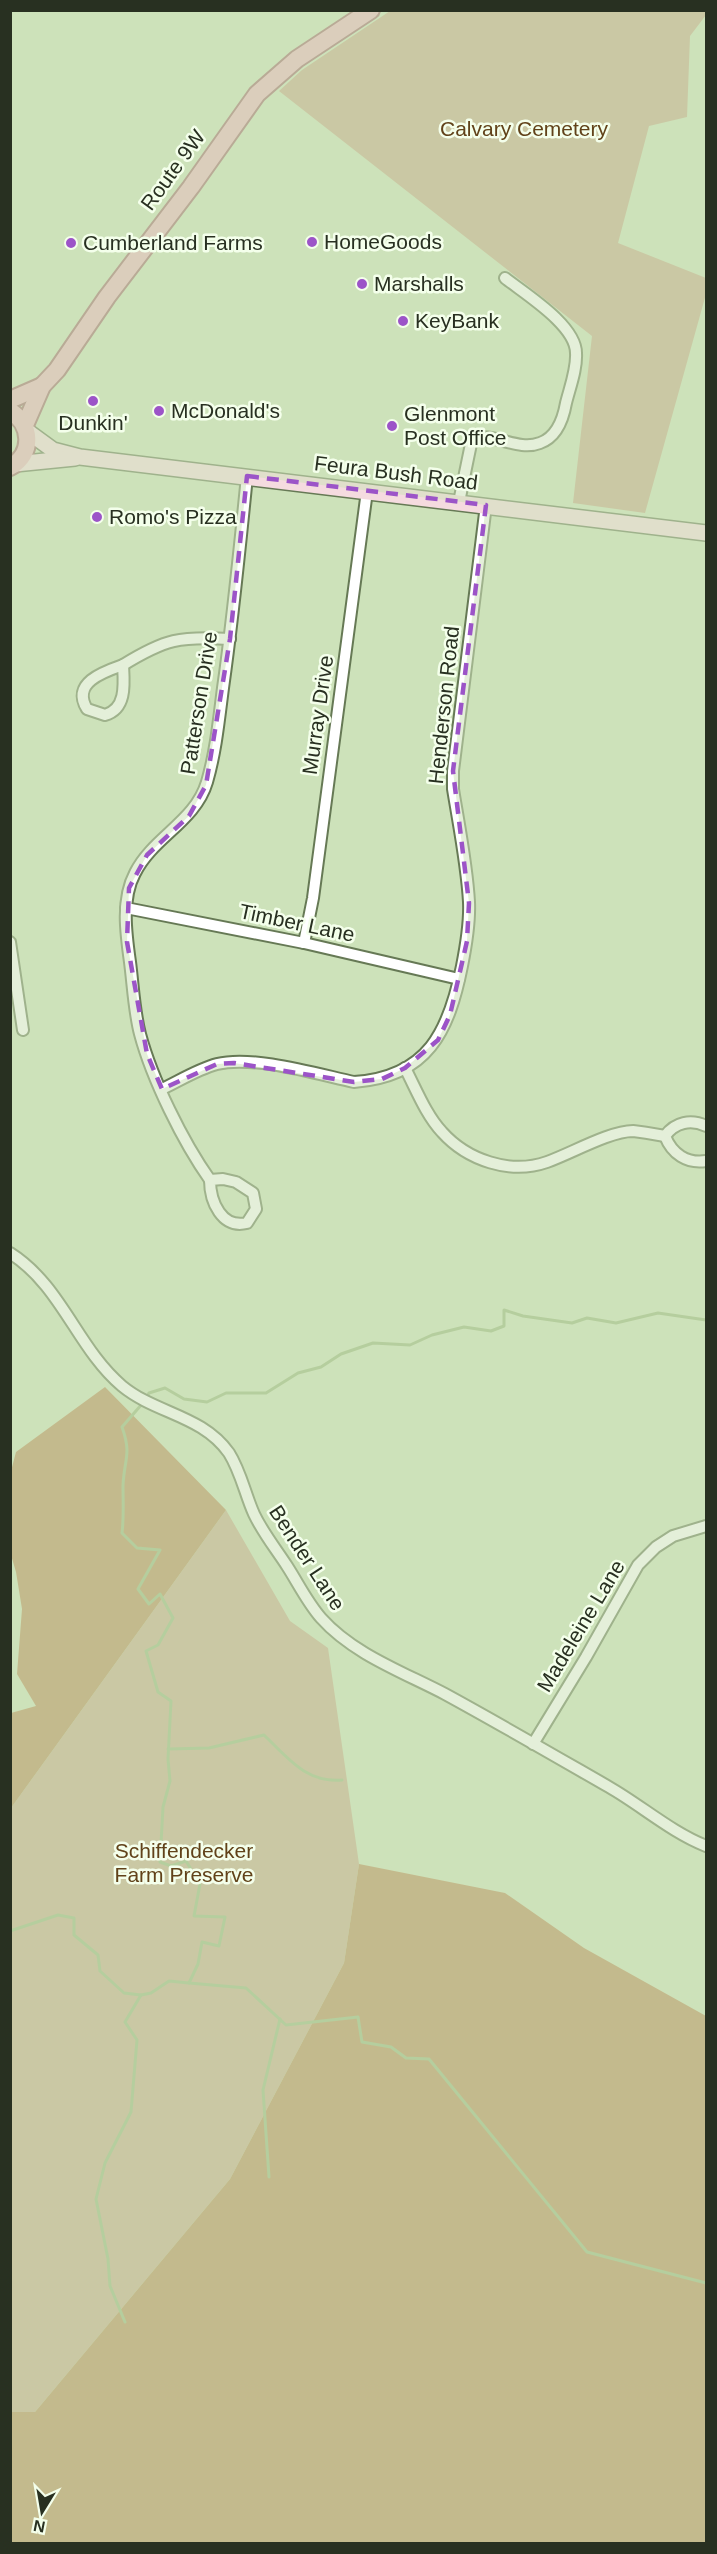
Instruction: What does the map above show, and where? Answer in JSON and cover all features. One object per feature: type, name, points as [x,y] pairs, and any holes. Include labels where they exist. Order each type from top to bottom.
[{"type":"main road","name":"Route 9W","points":[[13,466],[26,450],[26,428],[42,386],[57,370],[102,304],[257,94],[297,59],[371,10]]},
{"type":"main road","name":"Route 9W","points":[[10,400],[42,386]]},
{"type":"main road","points":[[10,411],[26,428]]},
{"type":"main road","name":"Feura Bush Road","points":[[26,428],[53,450],[80,457],[706,533]]},
{"type":"main road","name":"Feura Bush Road","points":[[13,466],[80,457]]},
{"type":"street","points":[[459,502],[472,439],[484,438],[531,446],[552,436],[562,421],[575,362],[576,347],[563,326],[505,278]]},
{"type":"street","name":"Patterson Drive","points":[[210,1180],[223,1179],[236,1182],[253,1193],[256,1209],[247,1223],[232,1223],[220,1214],[212,1195],[210,1180],[194,1157],[152,1070],[140,1033],[126,908],[129,888],[141,863],[189,816],[206,785],[213,762],[230,639],[247,476]]},
{"type":"street","name":"Murray Drive","points":[[304,943],[313,898],[367,491]]},
{"type":"street","name":"Henderson Road","points":[[162,1089],[217,1064],[234,1063],[263,1064],[354,1082],[382,1079],[405,1068],[438,1040],[450,1015],[467,941],[469,903],[453,789],[453,771],[486,505]]},
{"type":"street","points":[[123,665],[124,684],[119,705],[105,715],[87,709],[83,699],[88,681],[123,665],[153,647],[166,641],[200,637],[230,639]]},
{"type":"street","name":"Timber Lane","points":[[126,908],[304,943],[459,979]]},
{"type":"street","points":[[10,942],[23,1030]]},
{"type":"street","points":[[405,1068],[440,1131],[463,1150],[492,1164],[517,1167],[543,1163],[604,1138],[631,1131],[665,1136]]},
{"type":"street","points":[[665,1136],[670,1129],[686,1122],[706,1126]]},
{"type":"street","points":[[665,1136],[674,1151],[681,1157],[698,1162],[706,1161]]},
{"type":"street","name":"Bender Lane","points":[[10,1253],[33,1271],[50,1290],[93,1354],[121,1386],[145,1402],[202,1427],[225,1448],[236,1467],[263,1531],[318,1615],[332,1629],[380,1662],[442,1693],[621,1794],[678,1833],[706,1846]]},
{"type":"street","name":"Madeleine Lane","points":[[532,1744],[586,1658],[638,1565],[656,1547],[673,1536],[706,1526]]},
{"type":"highlighted area","points":[[247,476],[486,505],[453,771],[469,903],[467,941],[450,1015],[438,1040],[405,1068],[382,1079],[354,1082],[234,1063],[217,1064],[162,1089],[147,1054],[127,942],[129,888],[147,855],[189,816],[206,785],[230,639]]},
{"type":"green space","name":"Calvary Cemetery","points":[[390,11],[706,11],[706,15],[690,36],[687,117],[649,126],[618,243],[706,278],[706,294],[645,513],[573,503],[592,336],[279,91],[302,70]]},
{"type":"green space","name":"Schiffendecker Farm Preserve","points":[[226,1510],[290,1621],[328,1648],[359,1864],[344,1963],[230,2179],[35,2412],[11,2412],[11,1808]]},
{"type":"shaded area","points":[[105,1387],[226,1510],[11,1808],[11,1713],[36,1706],[17,1674],[22,1609],[11,1555],[11,1471],[16,1452]]},
{"type":"shaded area","points":[[359,1864],[505,1893],[584,1948],[706,2016],[706,2543],[11,2543],[11,2412],[35,2412],[230,2179],[344,1963]]},
{"type":"waterway","points":[[147,1397],[149,1393],[165,1388],[184,1399],[207,1402],[226,1393],[266,1393],[298,1373],[321,1367],[341,1354],[373,1343],[410,1345],[432,1335],[464,1327],[491,1331],[504,1326],[504,1310],[523,1316],[572,1323],[587,1318],[616,1323],[658,1313],[706,1320]]},
{"type":"waterway","points":[[10,1931],[58,1915],[74,1918],[74,1935],[98,1955],[100,1971],[124,1993],[141,1995],[151,1993],[169,1981],[189,1983],[198,1964],[202,1942],[219,1946],[225,1917],[194,1916],[200,1884],[186,1861],[171,1866],[160,1862],[163,1807],[170,1781],[168,1759],[171,1701],[158,1692],[146,1651],[158,1645],[173,1618],[160,1594],[149,1604],[138,1589],[160,1550],[137,1548],[122,1533],[123,1486],[127,1451],[122,1427],[142,1404]]},
{"type":"waterway","points":[[168,1749],[209,1748],[264,1735],[298,1767],[308,1773],[329,1780],[342,1780]]},
{"type":"waterway","points":[[189,1983],[246,1988],[286,2025],[358,2017],[362,2042],[391,2047],[406,2058],[429,2059],[587,2252],[706,2283]]},
{"type":"waterway","points":[[125,2322],[110,2286],[108,2259],[96,2199],[105,2163],[131,2112],[137,2040],[125,2022],[141,1995]]},
{"type":"waterway","points":[[269,2177],[263,2090],[280,2019]]},
{"type":"place","name":"HomeGoods","points":[[312,242]]},
{"type":"place","name":"Cumberland Farms","points":[[71,243]]},
{"type":"place","name":"Marshalls","points":[[362,284]]},
{"type":"place","name":"KeyBank","points":[[403,321]]},
{"type":"place","name":"Dunkin'","points":[[93,401]]},
{"type":"place","name":"McDonald's","points":[[159,411]]},
{"type":"place","name":"Glenmont Post Office","points":[[392,426]]},
{"type":"place","name":"Romo's Pizza","points":[[97,517]]}]
